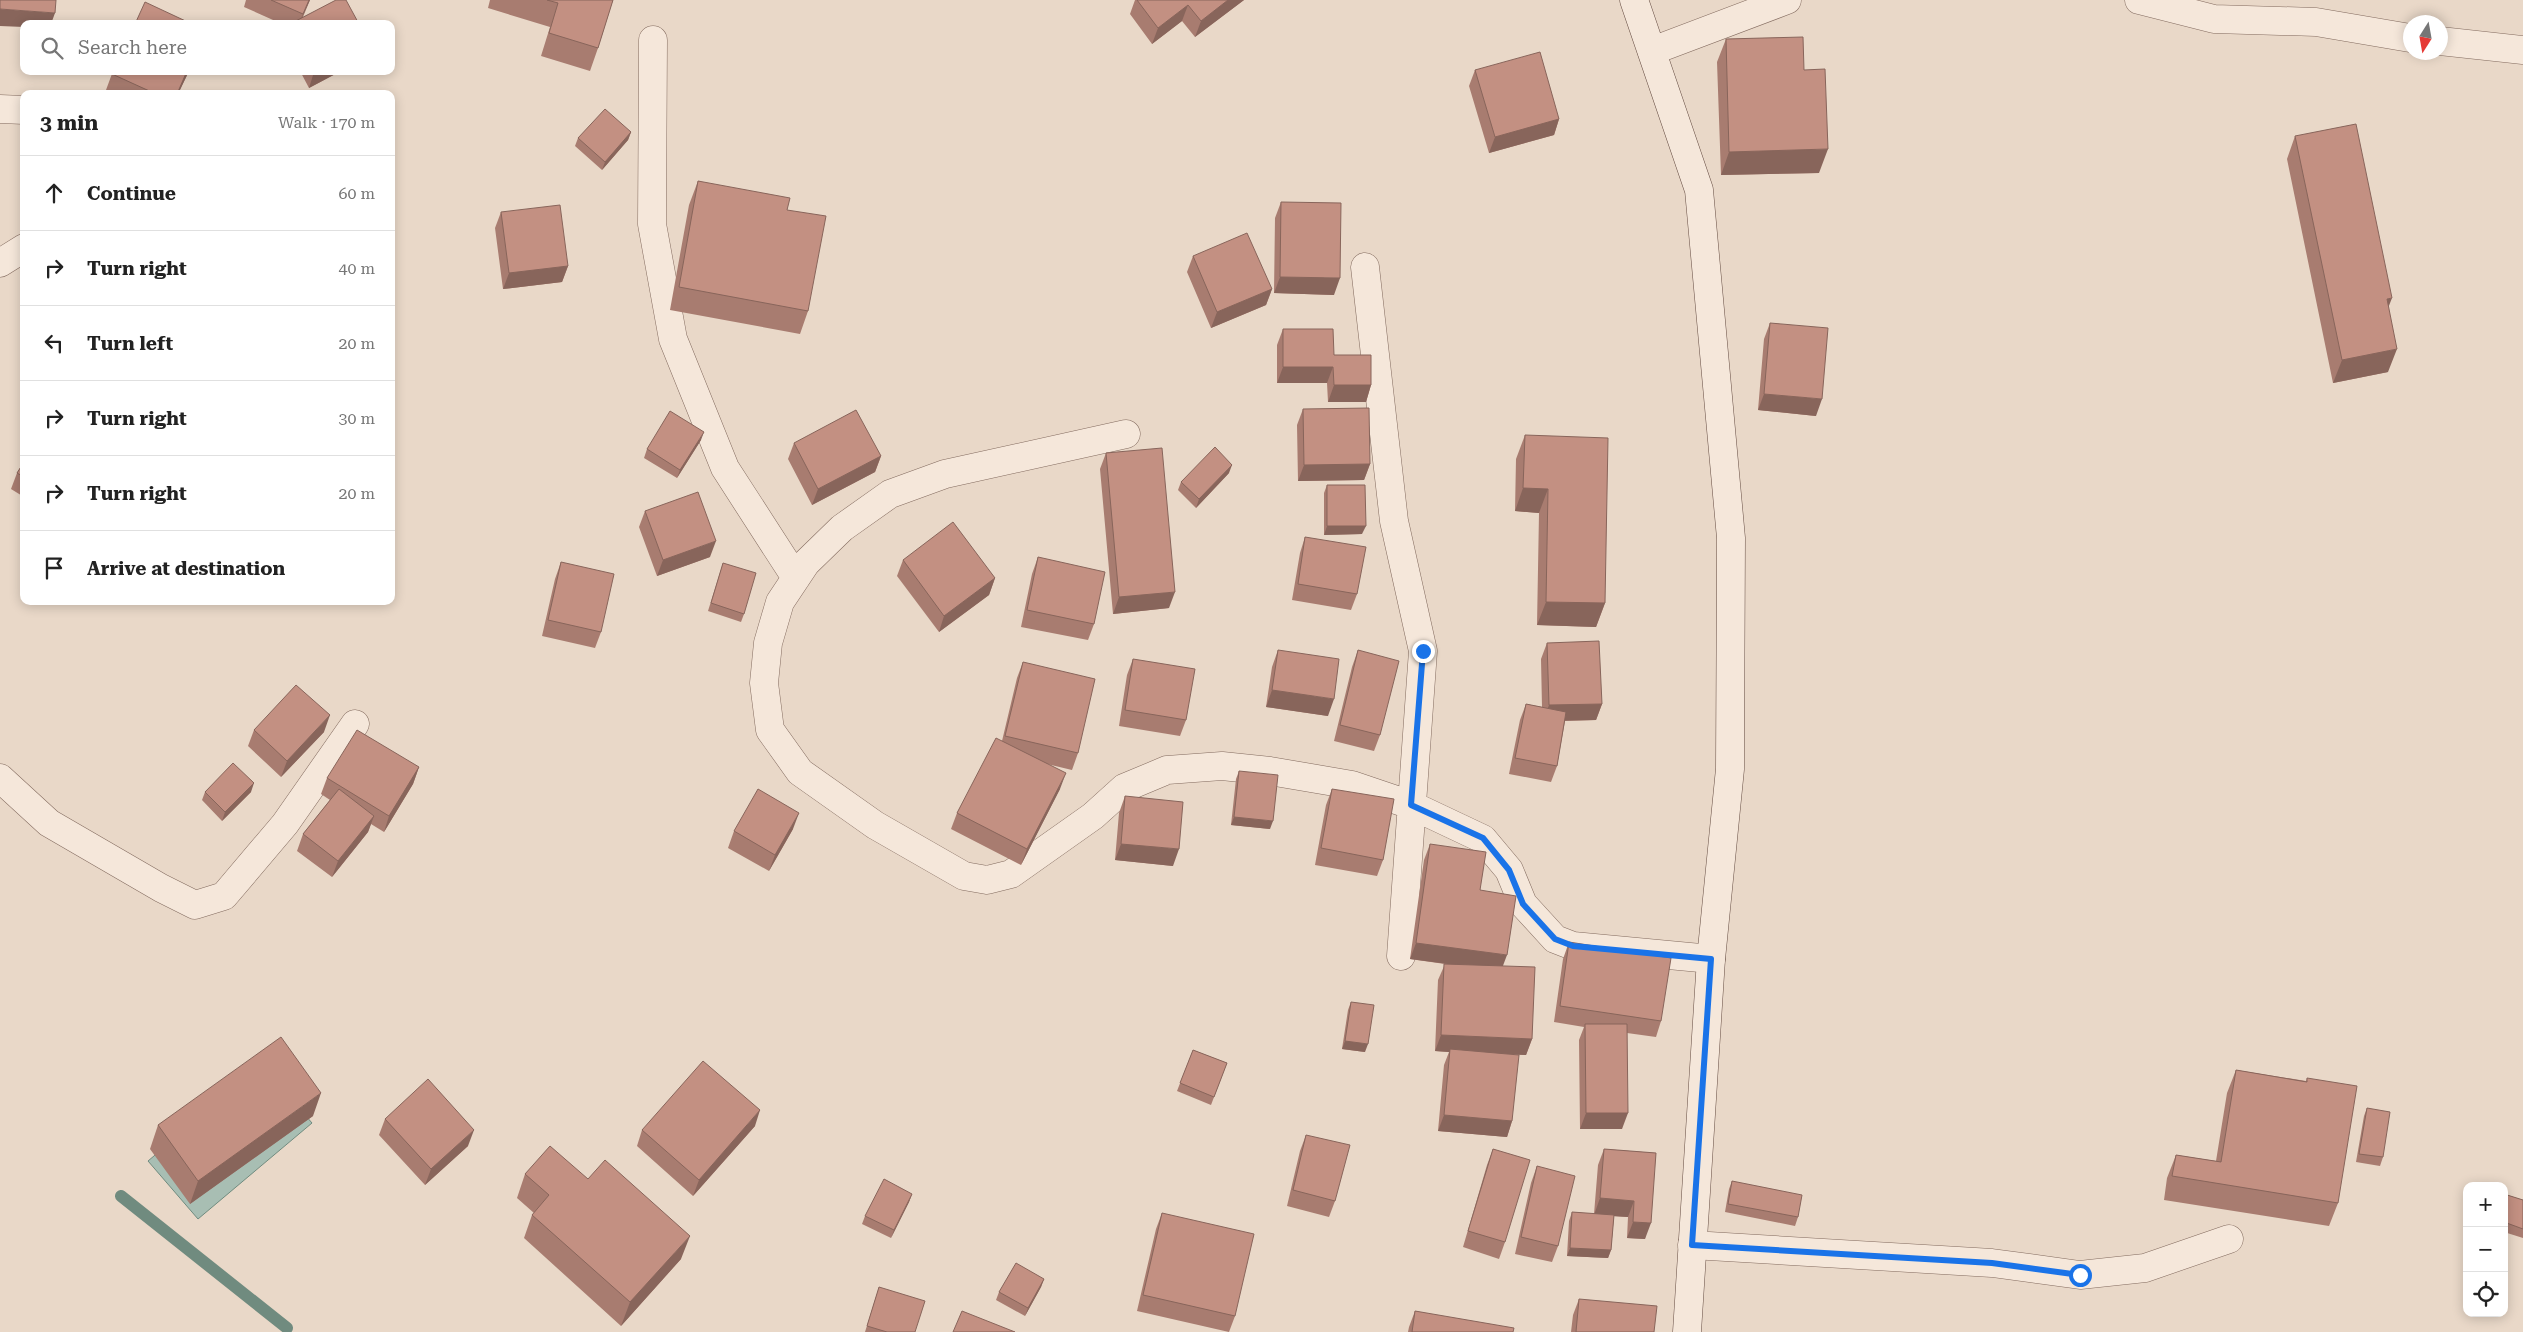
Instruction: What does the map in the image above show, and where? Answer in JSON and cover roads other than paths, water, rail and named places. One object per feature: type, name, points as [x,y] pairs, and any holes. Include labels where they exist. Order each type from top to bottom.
[{"type":"street","points":[[1634,0],[1699,190],[1731,538],[1730,770],[1711,959],[1687,1332]]},
{"type":"street","points":[[1652,51],[1787,0]]},
{"type":"street","points":[[2138,0],[2214,19],[2263,10],[2316,22],[2403,37]]},
{"type":"street","points":[[653,40],[652,224],[673,339],[725,468],[796,578]]},
{"type":"street","points":[[2448,42],[2523,50]]},
{"type":"street","points":[[0,109],[20,110]]},
{"type":"street","points":[[0,263],[20,250]]},
{"type":"street","points":[[1365,267],[1394,521],[1423,651],[1401,956]]},
{"type":"street","points":[[1126,434],[945,474],[890,494],[842,528],[806,563],[780,602],[768,643],[764,682],[770,730],[800,772],[876,825],[964,876],[987,880],[1011,874],[1093,816],[1124,788],[1167,770],[1222,766],[1270,770],[1352,785],[1411,805],[1483,838],[1509,870],[1523,904],[1555,939],[1573,946],[1711,959]]},
{"type":"street","points":[[0,778],[48,823],[161,888],[195,905],[224,896],[286,824],[355,724]]},
{"type":"street","points":[[1692,1245],[1992,1263],[2080,1275],[2144,1268],[2228,1239]]},
{"type":"waterway","points":[[121,1196],[287,1328]]}]
